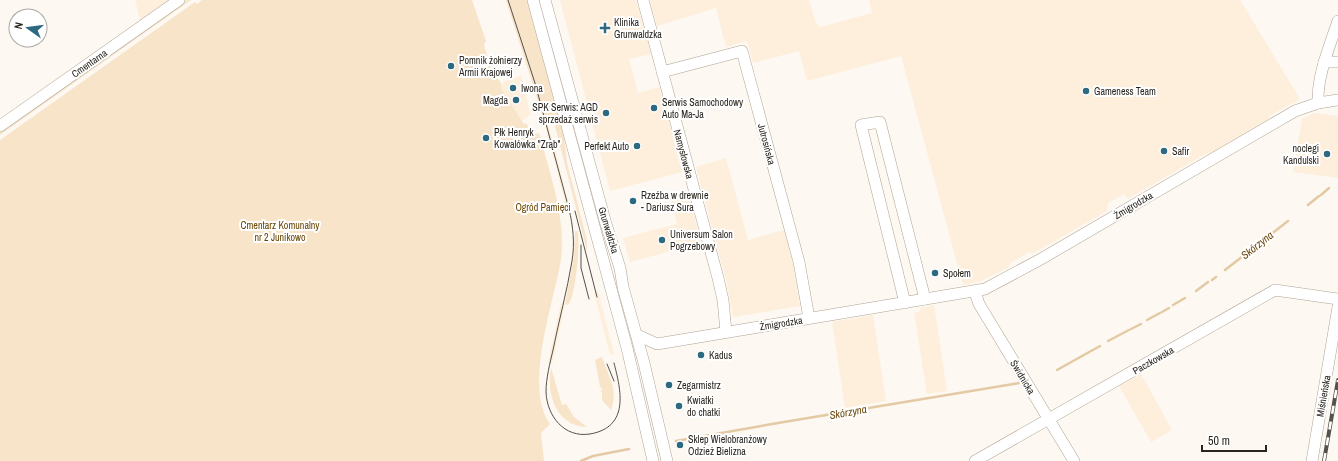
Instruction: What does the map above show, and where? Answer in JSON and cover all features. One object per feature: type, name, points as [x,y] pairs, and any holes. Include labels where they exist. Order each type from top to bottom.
[{"type":"street","name":"Cmentarna","points":[[0,126],[179,0]]},
{"type":"street","name":"Grunwaldzka","points":[[533,0],[627,348],[653,461]]},
{"type":"street","name":"Grunwaldzka","points":[[545,0],[605,219],[620,268],[623,287],[637,335],[667,461]]},
{"type":"street","name":"Namysłowska","points":[[644,0],[718,278],[723,300],[726,332]]},
{"type":"street","points":[[1318,104],[1318,87],[1324,62],[1338,21]]},
{"type":"street","name":"Jutrosińska","points":[[662,72],[742,51],[799,262],[809,318]]},
{"type":"street","points":[[1324,62],[1338,62]]},
{"type":"street","name":"Żmigrodzka","points":[[657,344],[975,292],[985,289],[1041,259],[1295,111],[1338,100]]},
{"type":"street","points":[[905,303],[861,125],[880,122],[925,299]]},
{"type":"street","name":"Paczkowska","points":[[975,461],[1275,290],[1338,299]]},
{"type":"street","name":"Świdnicka","points":[[975,292],[979,304],[1074,461]]},
{"type":"street","name":"Miśnieńska","points":[[1312,461],[1338,307]]},
{"type":"street","points":[[637,335],[657,344],[650,351],[644,364]]},
{"type":"shaded area","points":[[135,0],[169,0],[140,20]]},
{"type":"shaded area","points":[[560,0],[636,0],[651,54],[629,59],[638,93],[660,87],[682,172],[610,191]]},
{"type":"shaded area","points":[[650,0],[809,0],[816,23],[820,27],[872,13],[869,0],[1240,0],[1300,99],[1269,116],[1269,120],[1211,154],[1207,153],[1128,199],[1124,194],[1108,203],[1107,211],[1032,254],[1029,252],[1009,264],[1009,267],[981,281],[963,285],[901,56],[807,81],[799,51],[753,63],[747,41],[726,47],[716,8],[657,26]]},
{"type":"shaded area","points":[[521,76],[530,113],[530,115],[522,121],[502,90],[502,84],[505,81]]},
{"type":"shaded area","points":[[1313,113],[1338,116],[1338,178],[1293,172],[1302,119]]},
{"type":"shaded area","points":[[547,119],[570,209],[567,210],[544,120]]},
{"type":"shaded area","points":[[726,158],[748,240],[784,230],[793,264],[800,306],[733,317],[727,284],[696,167]]},
{"type":"shaded area","name":"Universum Salon Pogrzebowy","points":[[689,196],[701,243],[630,262],[623,238],[677,224],[671,201]]},
{"type":"shaded area","points":[[598,291],[614,354],[610,355],[594,292]]},
{"type":"shaded area","points":[[561,303],[565,304],[552,364],[548,363]]},
{"type":"shaded area","points":[[934,305],[947,391],[927,394],[914,312],[920,312],[920,308]]},
{"type":"shaded area","points":[[873,315],[886,401],[845,408],[832,322]]},
{"type":"shaded area","points":[[1141,374],[1172,430],[1151,442],[1119,386]]},
{"type":"green space","points":[[187,0],[191,0],[0,135],[0,132]]},
{"type":"green space","name":"Cmentarz Komunalny nr 2 Junikowo","points":[[202,0],[472,0],[486,41],[484,45],[492,72],[501,83],[502,90],[524,124],[526,123],[533,135],[539,133],[559,211],[562,243],[561,259],[547,321],[540,367],[539,388],[542,408],[550,424],[541,433],[544,461],[0,461],[0,140],[195,2],[197,4]]},
{"type":"green space","points":[[506,0],[527,0],[564,137],[567,163],[587,240],[587,251],[553,118],[544,120]]},
{"type":"green space","points":[[575,231],[578,231],[577,270],[571,300],[568,305],[565,304],[574,256]]},
{"type":"green space","points":[[602,357],[612,383],[614,396],[611,410],[602,400],[602,392],[599,392],[602,391],[601,387],[598,387],[600,386],[595,360]]},
{"type":"green space","points":[[551,368],[562,405],[566,404],[574,417],[587,427],[576,425],[568,421],[561,415],[556,407],[550,388]]},
{"type":"waterway","name":"Skórzyna","points":[[1321,195],[1329,188]]},
{"type":"waterway","name":"Skórzyna","points":[[1308,205],[1319,196]]},
{"type":"waterway","name":"Skórzyna","points":[[1225,270],[1288,221]]},
{"type":"waterway","name":"Skórzyna","points":[[1212,280],[1216,277]]},
{"type":"waterway","name":"Skórzyna","points":[[1196,291],[1208,282]]},
{"type":"waterway","name":"Skórzyna","points":[[1173,305],[1185,298]]},
{"type":"waterway","name":"Skórzyna","points":[[1162,312],[1169,308]]},
{"type":"waterway","name":"Skórzyna","points":[[1147,320],[1160,313]]},
{"type":"waterway","name":"Skórzyna","points":[[1131,329],[1141,324]]},
{"type":"waterway","name":"Skórzyna","points":[[1108,341],[1129,330]]},
{"type":"waterway","name":"Skórzyna","points":[[1057,370],[1100,346]]},
{"type":"waterway","name":"Skórzyna","points":[[676,441],[1019,383]]},
{"type":"waterway","name":"Skórzyna","points":[[581,461],[593,456],[629,449]]},
{"type":"tram line","points":[[508,0],[535,83],[569,209],[572,228],[572,261],[548,371],[546,387],[547,401],[550,409],[559,424],[565,429],[581,434],[590,434],[603,430],[612,424],[617,416],[620,406],[619,384],[614,363]]},
{"type":"tram line","points":[[575,211],[597,297]]},
{"type":"tram line","points":[[581,245],[581,268],[589,299]]},
{"type":"tram line","points":[[607,364],[614,381]]},
{"type":"railway","points":[[1324,461],[1338,380]]},
{"type":"place","name":"Klinika Grunwaldzka","points":[[605,28]]},
{"type":"place","name":"Pomnik żołnierzy Armii Krajowej","points":[[451,66]]},
{"type":"place","name":"Iwona","points":[[513,88]]},
{"type":"place","name":"Gameness Team","points":[[1086,91]]},
{"type":"place","name":"Magda","points":[[516,100]]},
{"type":"place","name":"Serwis Samochodowy Auto Ma-Ja","points":[[654,108]]},
{"type":"place","name":"SPK Serwis: AGD sprzedaż serwis","points":[[606,113]]},
{"type":"place","name":"Płk Henryk Kowalówka \"Zrąb\"","points":[[486,138]]},
{"type":"place","name":"Perfekt Auto","points":[[637,146]]},
{"type":"place","name":"Safir","points":[[1164,151]]},
{"type":"place","name":"noclegi Kandulski","points":[[1327,154]]},
{"type":"place","name":"Rzeźba w drewnie - Dariusz Sura","points":[[633,201]]},
{"type":"place","name":"Universum Salon Pogrzebowy","points":[[662,240]]},
{"type":"place","name":"Społem","points":[[935,273]]},
{"type":"place","name":"Kadus","points":[[701,355]]},
{"type":"place","name":"Zegarmistrz","points":[[669,385]]},
{"type":"place","name":"Kwiatki do chatki","points":[[679,406]]},
{"type":"place","name":"Sklep Wielobranżowy Odzież Bielizna","points":[[680,445]]},
{"type":"park label","name":"Ogród Pamięci","points":[[543,207]]}]
